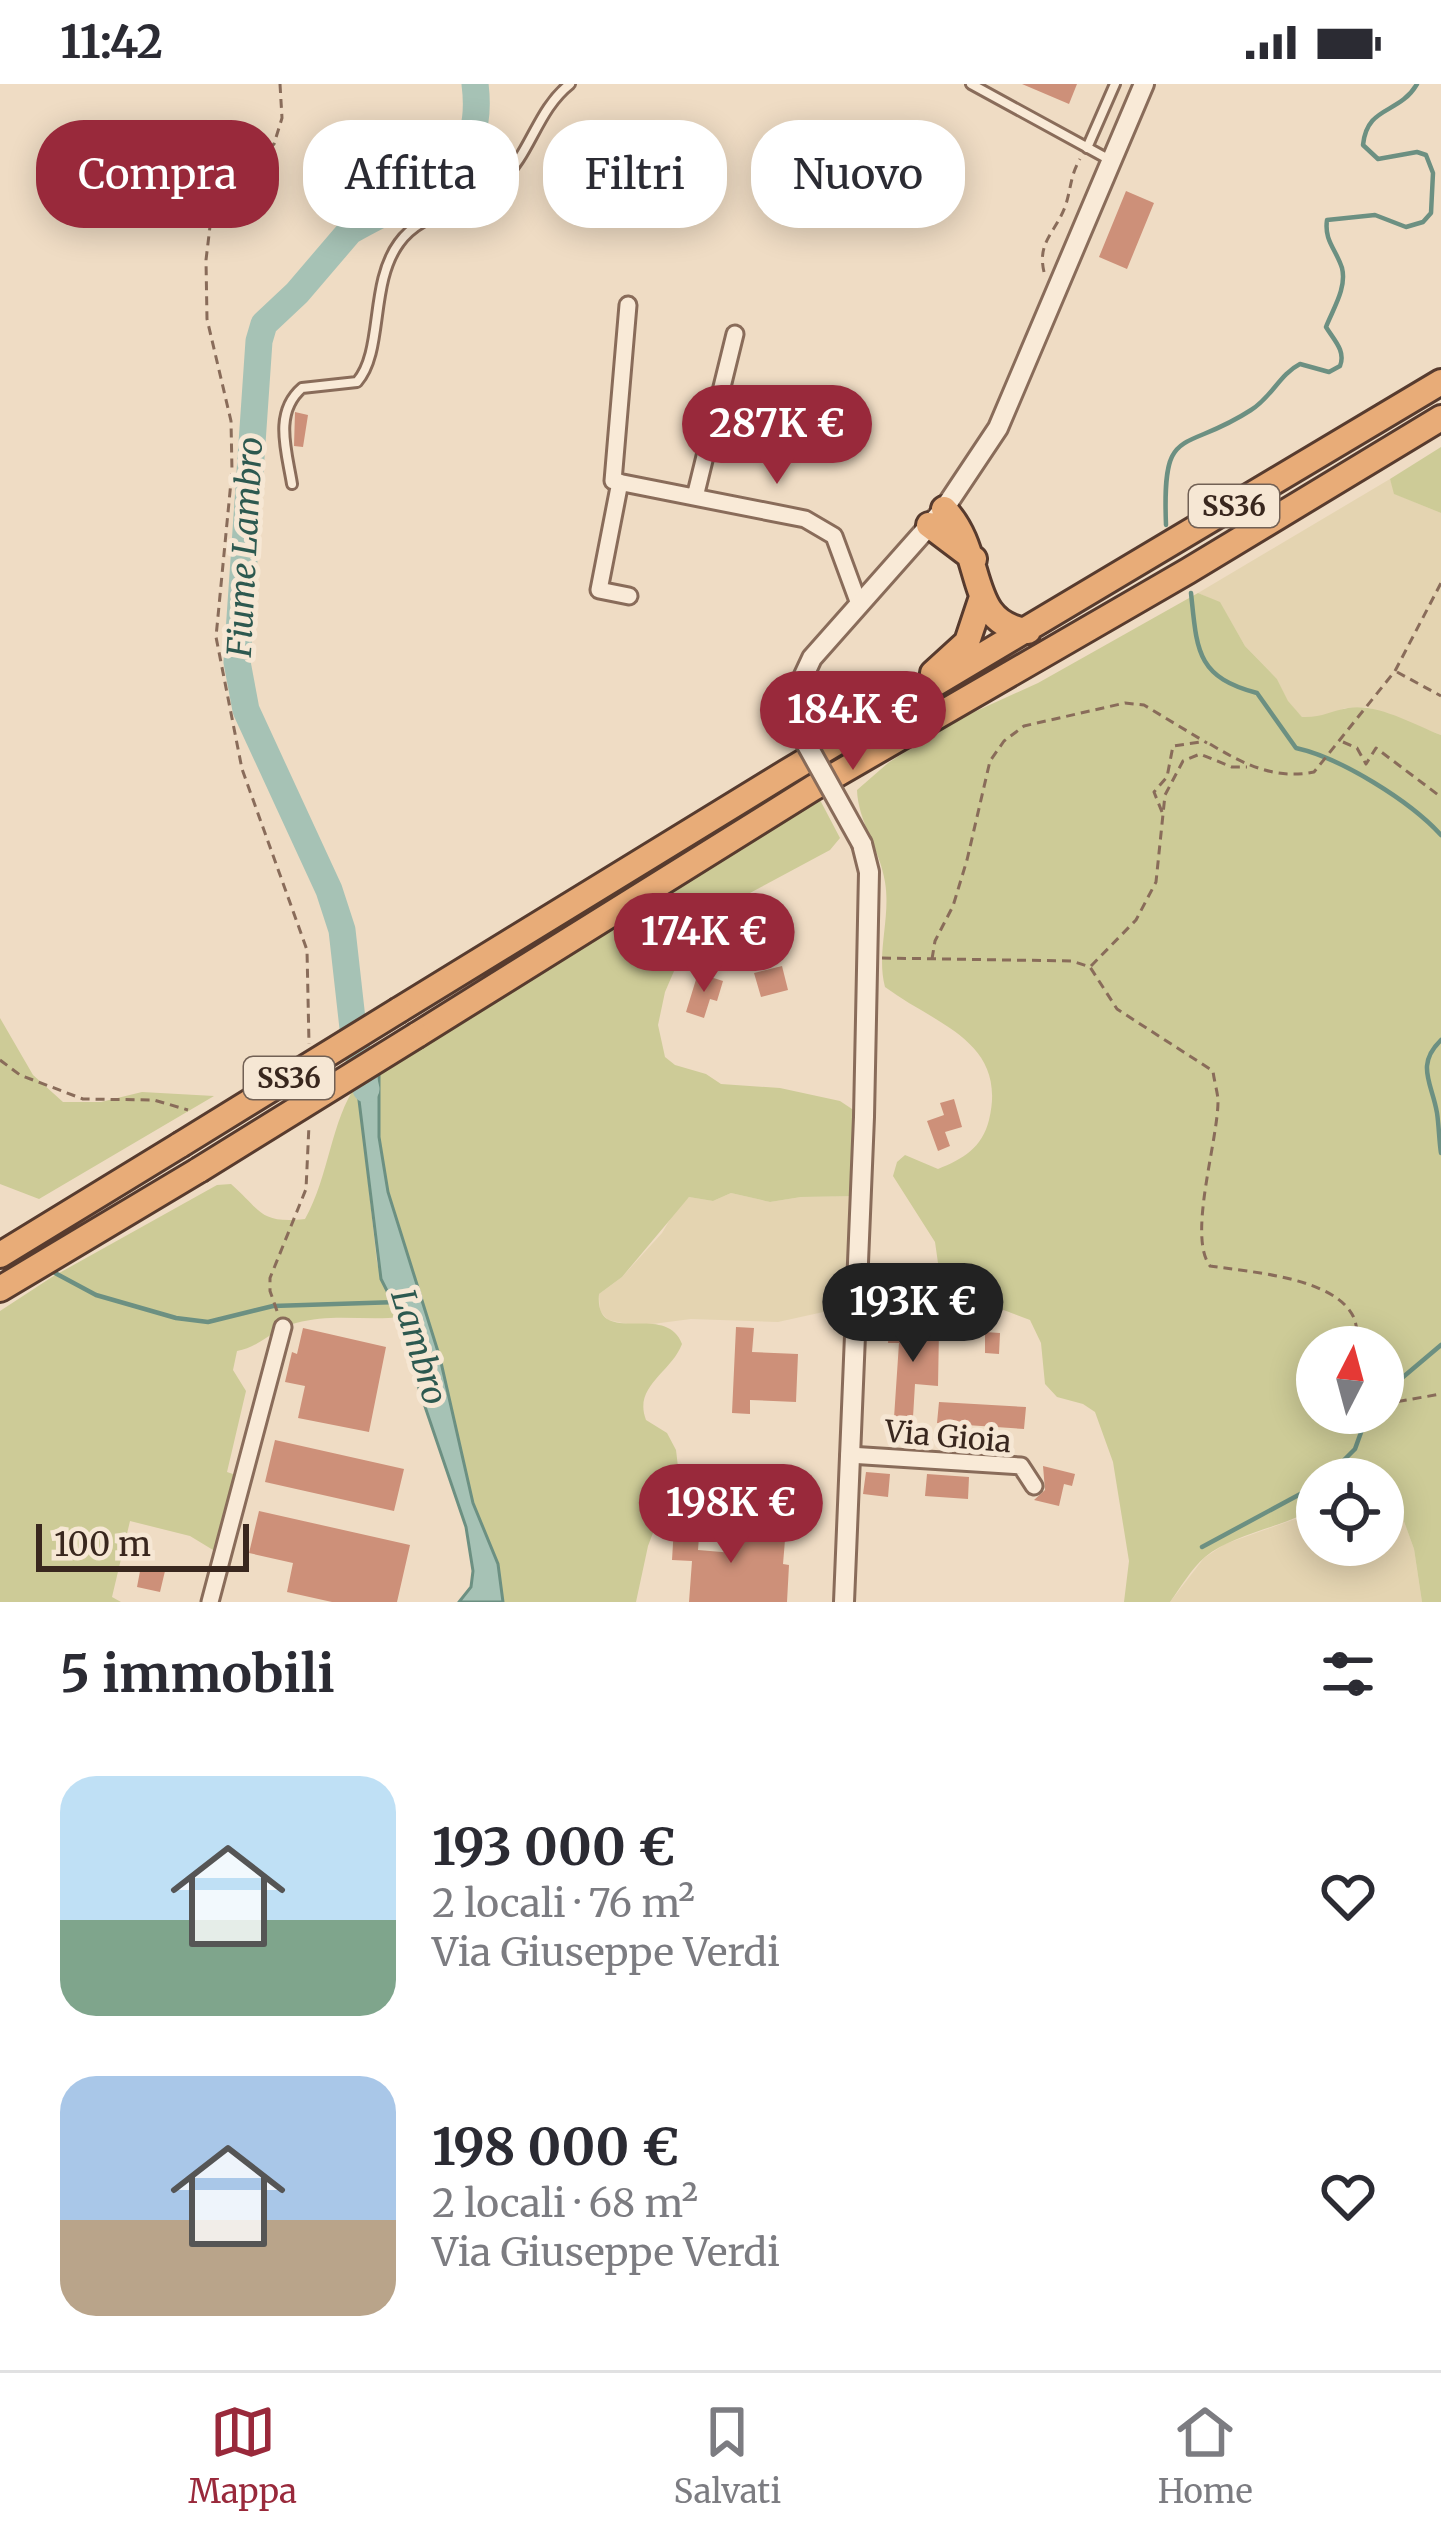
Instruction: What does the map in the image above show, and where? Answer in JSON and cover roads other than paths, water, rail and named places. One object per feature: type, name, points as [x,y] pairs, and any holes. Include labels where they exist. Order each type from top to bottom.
[{"type":"highway","name":"SS36","points":[[0,1256],[787,772],[1441,382]]},
{"type":"highway","name":"SS36","points":[[0,1289],[813,788],[1188,572],[1441,418]]},
{"type":"highway","points":[[937,517],[974,560],[982,597],[1000,625],[1028,632]]},
{"type":"highway","points":[[787,772],[827,737],[954,657],[972,632],[982,597]]},
{"type":"street","points":[[844,1602],[869,872],[862,844],[797,728],[792,701],[799,678],[826,639],[937,517],[998,428],[1144,84]]},
{"type":"street","points":[[628,305],[613,481],[805,519],[821,527],[841,547],[859,604]]},
{"type":"street","points":[[695,497],[735,334]]},
{"type":"street","points":[[620,482],[599,590],[629,596]]},
{"type":"street","points":[[210,1602],[281,1322]]},
{"type":"street","name":"Via Gioia","points":[[848,1455],[1021,1466],[1034,1486]]},
{"type":"lane","points":[[292,484],[284,432],[286,408],[302,388],[356,382],[367,370],[380,284],[400,241],[414,228],[474,201],[503,180],[554,97],[570,84]]},
{"type":"lane","points":[[971,84],[1112,161]]},
{"type":"lane","points":[[1087,148],[1115,84]]},
{"type":"water","name":"Lambro","points":[[379,1070],[379,1137],[388,1192],[440,1358],[473,1503],[498,1564],[503,1602],[459,1602],[471,1587],[473,1571],[466,1527],[419,1389],[410,1336],[381,1279],[357,1084]]},
{"type":"waterway","name":"Fiume Lambro","points":[[366,1089],[354,1037],[342,930],[329,890],[246,710],[237,662],[259,341],[264,324],[350,231],[422,192],[458,162],[476,116],[475,84]]},
{"type":"waterway","points":[[1166,525],[1168,469],[1181,445],[1251,410],[1300,364],[1329,372],[1340,366],[1340,350],[1326,327],[1343,276],[1327,220],[1375,215],[1406,227],[1423,222],[1431,213],[1433,173],[1426,155],[1417,152],[1378,159],[1363,145],[1377,116],[1402,101],[1417,84]]},
{"type":"waterway","points":[[1191,593],[1198,645],[1211,669],[1222,679],[1257,693],[1296,748],[1374,782],[1441,835]]},
{"type":"waterway","points":[[1441,1040],[1427,1066],[1441,1153]]},
{"type":"waterway","name":"Lambro","points":[[55,1273],[96,1295],[176,1318],[208,1322],[273,1306],[398,1302]]},
{"type":"waterway","points":[[1404,1376],[1441,1345]]},
{"type":"waterway","points":[[1346,1458],[1360,1434]]},
{"type":"waterway","points":[[1202,1547],[1296,1496]]}]
